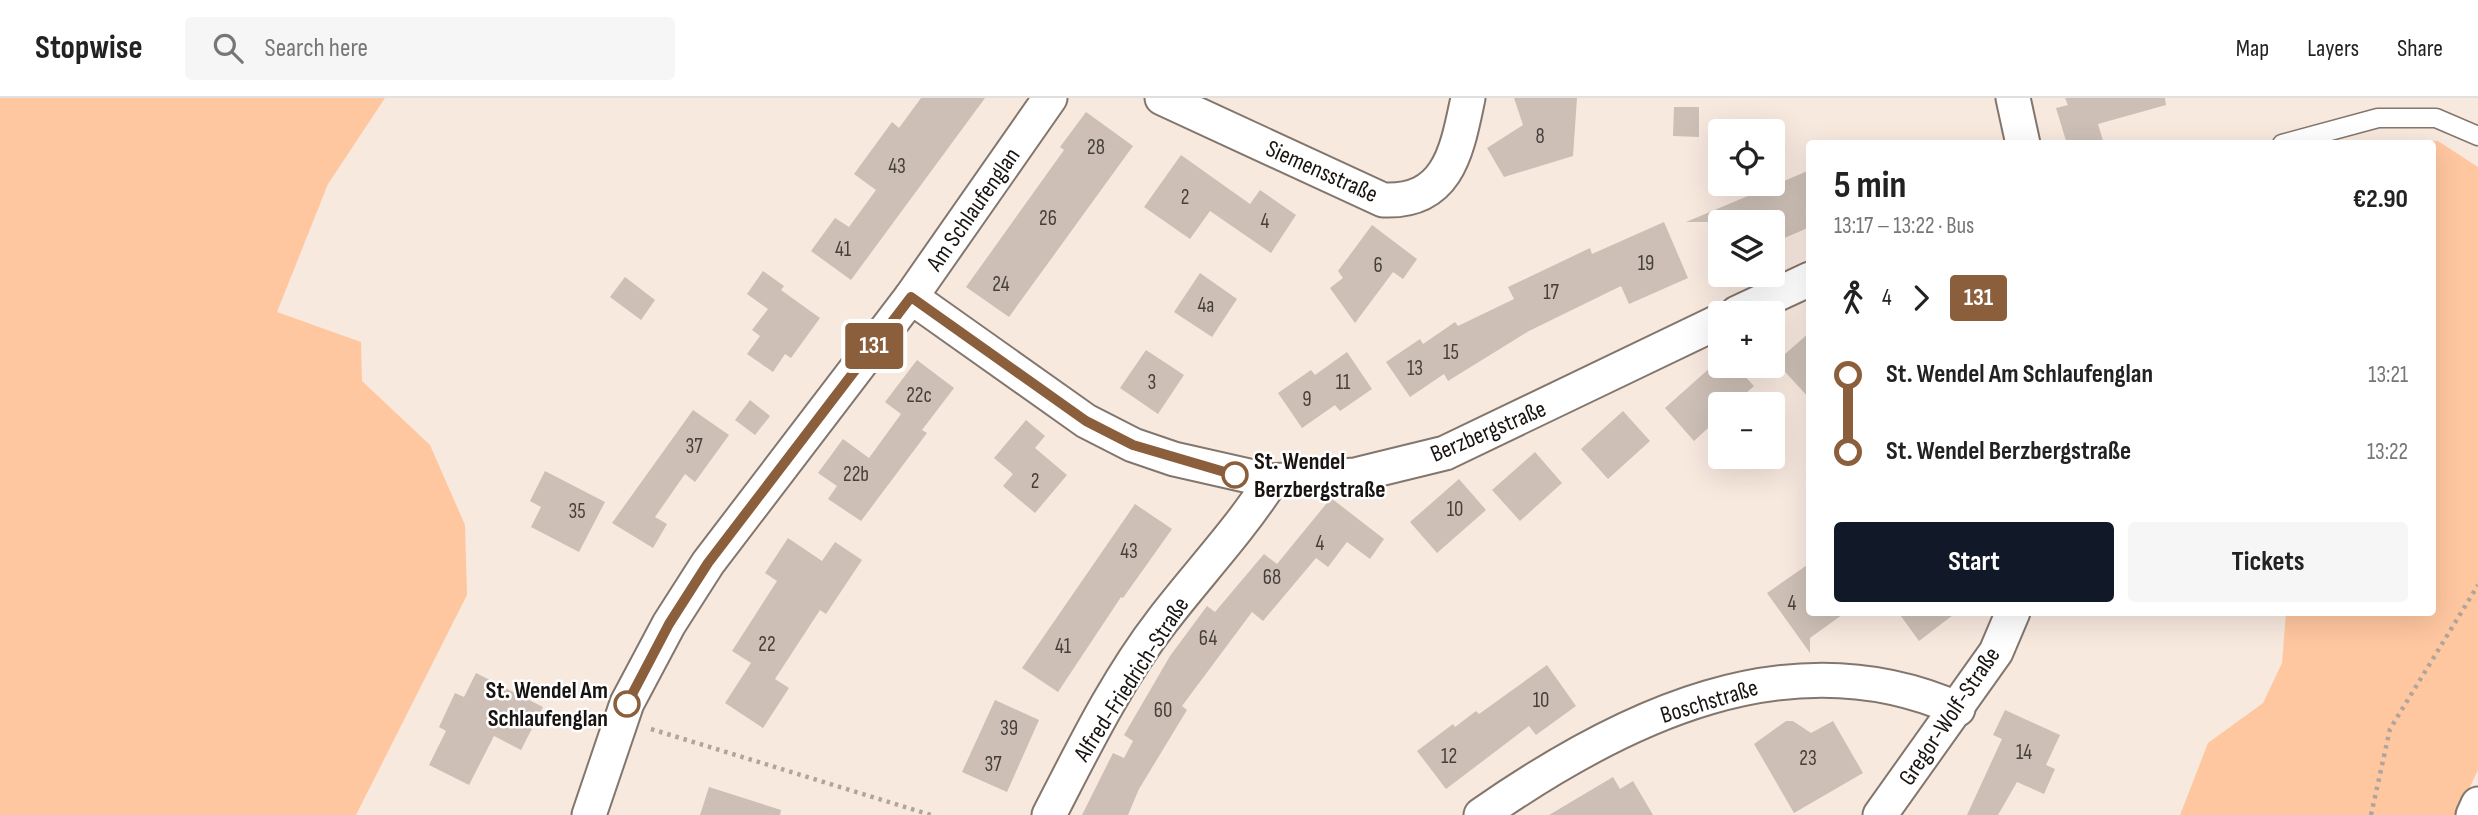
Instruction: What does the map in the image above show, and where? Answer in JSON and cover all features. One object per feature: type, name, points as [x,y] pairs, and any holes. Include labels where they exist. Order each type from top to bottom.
[{"type":"street","name":"Am Schlaufenglan","points":[[589,815],[621,719],[669,624],[708,563],[911,297],[1050,98]]},
{"type":"street","name":"Siemensstraße","points":[[1162,98],[1383,200],[1404,201],[1420,195],[1441,179],[1457,153],[1468,98]]},
{"type":"street","points":[[2013,98],[2022,140]]},
{"type":"street","points":[[1763,301],[1806,281]]},
{"type":"street","name":"Berzbergstraße","points":[[911,297],[1086,421],[1133,445],[1238,476],[1271,481],[1355,475],[1445,453],[1708,327]]},
{"type":"street","name":"Alfred-Friedrich-Straße","points":[[1049,815],[1093,730],[1161,622],[1251,513],[1271,481]]},
{"type":"street","name":"Gregor-Wolf-Straße","points":[[1880,815],[1996,652],[2010,616]]},
{"type":"street","name":"Boschstraße","points":[[1481,815],[1536,777],[1614,733],[1700,699],[1768,683],[1847,680],[1901,689],[1958,709]]},
{"type":"street","points":[[2473,815],[2478,803]]},
{"type":"lane","points":[[2297,140],[2378,118],[2436,118],[2478,136]]},
{"type":"path","points":[[2371,815],[2390,729],[2478,585]]},
{"type":"path","points":[[621,719],[931,815]]},
{"type":"shaded area","points":[[0,98],[385,98],[328,184],[277,312],[361,342],[362,381],[430,445],[465,525],[467,595],[356,815],[0,815]]},
{"type":"shaded area","points":[[2438,141],[2478,167],[2478,770],[2467,793],[2462,815],[2180,815],[2208,743],[2263,703],[2282,663],[2286,616],[2436,616]]},
{"type":"building","points":[[921,98],[985,98],[851,280],[811,251],[835,218],[849,227],[876,190],[854,174],[892,122],[899,128]]},
{"type":"building","points":[[1514,98],[1577,98],[1573,156],[1504,177],[1487,148],[1523,125]]},
{"type":"building","points":[[2065,98],[2165,98],[2166,105],[2098,124],[2103,140],[2066,140],[2056,108],[2068,105]]},
{"type":"building","points":[[1674,107],[1699,107],[1699,137],[1673,136]]},
{"type":"building","points":[[1086,112],[1133,146],[1009,317],[966,287],[1064,150],[1060,147]]},
{"type":"building","points":[[1181,155],[1250,204],[1260,190],[1296,215],[1271,253],[1210,211],[1190,239],[1144,207]]},
{"type":"building","points":[[1806,172],[1806,229],[1785,238],[1785,210],[1715,210],[1748,196],[1785,196],[1785,180]]},
{"type":"building","points":[[1708,213],[1708,222],[1686,222]]},
{"type":"building","points":[[1664,222],[1688,278],[1629,304],[1621,286],[1529,331],[1448,381],[1444,374],[1410,397],[1386,362],[1420,339],[1423,344],[1455,322],[1458,326],[1514,299],[1508,287],[1590,248],[1592,254]]},
{"type":"building","points":[[1372,225],[1417,259],[1403,279],[1393,272],[1355,323],[1330,288],[1343,278],[1338,271]]},
{"type":"building","points":[[763,271],[784,286],[781,290],[820,318],[791,358],[785,354],[773,372],[747,354],[760,336],[752,330],[768,309],[747,294]]},
{"type":"building","points":[[1200,273],[1237,299],[1212,337],[1174,312]]},
{"type":"building","points":[[625,277],[655,300],[641,320],[610,297]]},
{"type":"building","points":[[1806,336],[1806,395],[1785,372],[1785,354]]},
{"type":"building","points":[[1146,350],[1184,375],[1158,414],[1120,388]]},
{"type":"building","points":[[1347,352],[1372,389],[1340,411],[1335,405],[1302,428],[1278,393],[1311,370],[1315,375]]},
{"type":"building","points":[[917,360],[954,388],[922,430],[927,433],[861,521],[828,499],[837,486],[818,473],[843,439],[869,458],[901,414],[885,402]]},
{"type":"building","points":[[1708,370],[1708,378],[1746,378],[1754,386],[1747,392],[1708,392],[1708,428],[1694,441],[1665,408]]},
{"type":"building","points":[[750,400],[770,416],[755,435],[735,420]]},
{"type":"building","points":[[693,410],[729,435],[695,482],[685,474],[655,517],[667,524],[653,548],[612,523]]},
{"type":"building","points":[[1623,411],[1650,441],[1608,479],[1581,449]]},
{"type":"building","points":[[1026,420],[1045,436],[1035,448],[1067,475],[1035,513],[1003,486],[1013,474],[994,458]]},
{"type":"building","points":[[1535,452],[1562,483],[1520,521],[1492,490]]},
{"type":"building","points":[[545,471],[605,502],[579,552],[531,527],[541,507],[530,501]]},
{"type":"building","points":[[1459,479],[1486,510],[1437,553],[1410,522]]},
{"type":"building","points":[[1331,498],[1384,539],[1370,559],[1347,542],[1328,567],[1316,558],[1263,621],[1252,612],[1182,706],[1187,710],[1139,789],[1128,815],[1082,815],[1113,753],[1124,758],[1133,741],[1124,735],[1170,656],[1207,606],[1215,612],[1264,554],[1277,564]]},
{"type":"building","points":[[1135,504],[1172,529],[1123,598],[1121,597],[1058,692],[1022,668]]},
{"type":"building","points":[[788,538],[822,561],[835,542],[862,560],[826,614],[820,610],[775,679],[789,688],[763,728],[725,703],[751,663],[732,651],[777,581],[765,573]]},
{"type":"building","points":[[1806,566],[1806,616],[1840,616],[1810,638],[1810,653],[1767,593]]},
{"type":"building","points":[[1901,616],[1952,616],[1919,641]]},
{"type":"building","points":[[1547,665],[1576,706],[1536,735],[1529,726],[1446,789],[1417,751],[1453,724],[1455,727],[1476,711],[1479,714]]},
{"type":"building","points":[[476,673],[543,707],[521,750],[494,736],[469,785],[429,765],[446,731],[439,727],[455,693],[464,697]]},
{"type":"building","points":[[995,700],[1039,720],[1007,792],[962,772]]},
{"type":"building","points":[[2005,710],[2060,735],[2046,765],[2055,769],[2044,794],[2017,782],[1998,815],[1967,815],[2002,739],[1993,735]]},
{"type":"building","points":[[1786,721],[1793,721],[1811,733],[1833,721],[1863,773],[1794,813],[1754,744]]},
{"type":"building","points":[[1613,777],[1620,789],[1633,781],[1653,815],[1549,815]]},
{"type":"building","points":[[709,787],[781,810],[780,815],[700,815]]},
{"type":"bus line","name":"131","points":[[627,704],[669,624],[708,563],[911,297],[1086,421],[1133,445],[1235,475]]},
{"type":"place","name":"St. Wendel Berzbergstraße","points":[[1235,475]]},
{"type":"place","name":"St. Wendel Am Schlaufenglan","points":[[627,704]]}]
